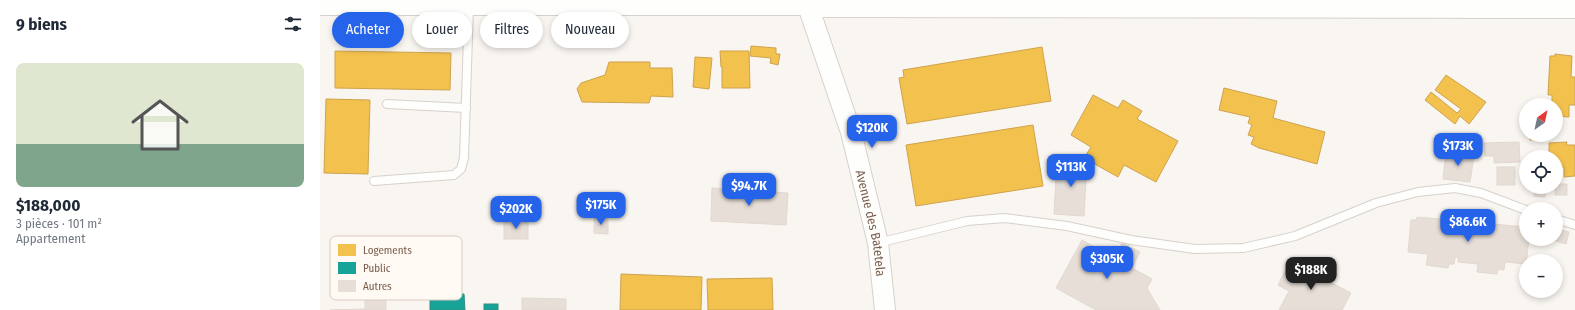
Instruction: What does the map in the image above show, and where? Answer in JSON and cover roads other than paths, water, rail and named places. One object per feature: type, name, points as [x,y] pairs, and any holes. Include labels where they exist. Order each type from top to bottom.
[{"type":"street","points":[[320,7],[808,4],[1150,4],[1575,8]]},
{"type":"street","name":"Avenue des Batetela","points":[[808,4],[852,132],[878,243],[885,310]]},
{"type":"lane","points":[[374,181],[454,175],[462,169],[464,158],[469,7]]},
{"type":"lane","points":[[387,104],[466,108]]},
{"type":"lane","points":[[878,243],[967,221],[1004,218],[1067,226],[1131,240],[1188,248],[1243,248],[1295,236],[1376,203],[1418,192],[1455,188],[1481,193],[1519,207]]},
{"type":"lane","points":[[1563,221],[1575,225]]}]
